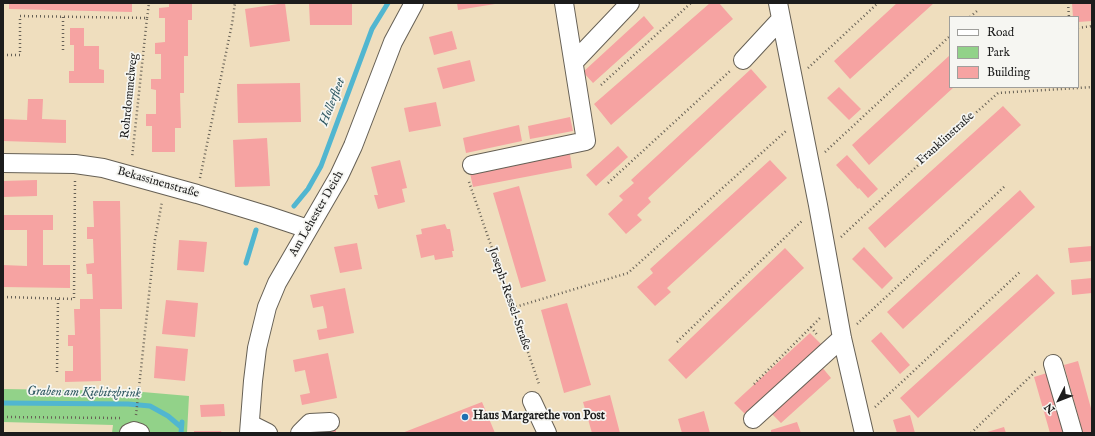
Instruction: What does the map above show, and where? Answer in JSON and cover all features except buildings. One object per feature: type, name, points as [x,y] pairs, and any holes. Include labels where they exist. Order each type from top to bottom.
[{"type":"street","name":"Am Lehester Deich","points":[[250,428],[252,380],[257,348],[267,307],[277,283],[339,176],[356,138],[392,42],[414,3]]},
{"type":"street","points":[[472,165],[586,141],[564,3]]},
{"type":"street","points":[[574,62],[630,3]]},
{"type":"street","points":[[779,12],[818,205],[842,338],[863,426]]},
{"type":"street","points":[[743,60],[779,12]]},
{"type":"street","name":"Bekassinenstraße","points":[[3,163],[75,164],[103,168],[165,184],[308,229]]},
{"type":"street","points":[[754,420],[842,338]]},
{"type":"street","points":[[1053,364],[1073,433]]},
{"type":"street","points":[[532,401],[548,433]]},
{"type":"street","points":[[300,433],[310,423],[330,422]]},
{"type":"street","points":[[250,428],[268,433]]},
{"type":"street","points":[[129,433],[134,431],[140,433]]},
{"type":"path","name":"Rohrdommelweg","points":[[130,175],[149,3]]},
{"type":"path","points":[[197,194],[235,3]]},
{"type":"path","points":[[601,85],[691,3]]},
{"type":"path","points":[[793,82],[878,3]]},
{"type":"path","points":[[1068,3],[1069,16]]},
{"type":"path","points":[[971,16],[977,11]]},
{"type":"path","points":[[3,55],[20,55],[20,16],[148,18]]},
{"type":"path","points":[[63,17],[63,53]]},
{"type":"path","points":[[1079,28],[1092,26]]},
{"type":"path","points":[[810,166],[949,37]]},
{"type":"path","points":[[608,183],[743,60]]},
{"type":"path","name":"Franklinstraße","points":[[1079,87],[1092,86]]},
{"type":"path","name":"Franklinstraße","points":[[826,250],[998,93],[1065,88]]},
{"type":"path","points":[[512,308],[628,272],[800,118]]},
{"type":"path","points":[[3,297],[74,299],[75,164]]},
{"type":"path","name":"Joseph-Ressel-Straße","points":[[472,165],[466,170],[476,204],[539,384],[532,401]]},
{"type":"path","points":[[136,411],[155,239],[165,184]]},
{"type":"path","points":[[842,338],[1004,186]]},
{"type":"path","points":[[676,342],[818,205]]},
{"type":"path","points":[[863,426],[1020,272]]},
{"type":"path","points":[[57,372],[58,299]]},
{"type":"path","points":[[754,384],[836,303]]},
{"type":"path","points":[[970,433],[1035,372],[1053,364]]},
{"type":"path","points":[[3,417],[120,418]]},
{"type":"green space","points":[[3,389],[131,391],[189,396],[187,433],[112,433],[113,425],[3,422]]},
{"type":"waterway","name":"Hollerfleet","points":[[294,206],[308,189],[321,166],[372,29],[388,3]]},
{"type":"waterway","name":"Hollerfleet","points":[[246,263],[256,230]]},
{"type":"waterway","name":"Graben am Kiebitzbrink","points":[[3,403],[128,404],[150,406],[168,416],[181,427]]},
{"type":"waterway","name":"Hollerfleet","points":[[181,433],[182,422]]},
{"type":"place","name":"Haus Margarethe von Post","points":[[465,417]]}]
